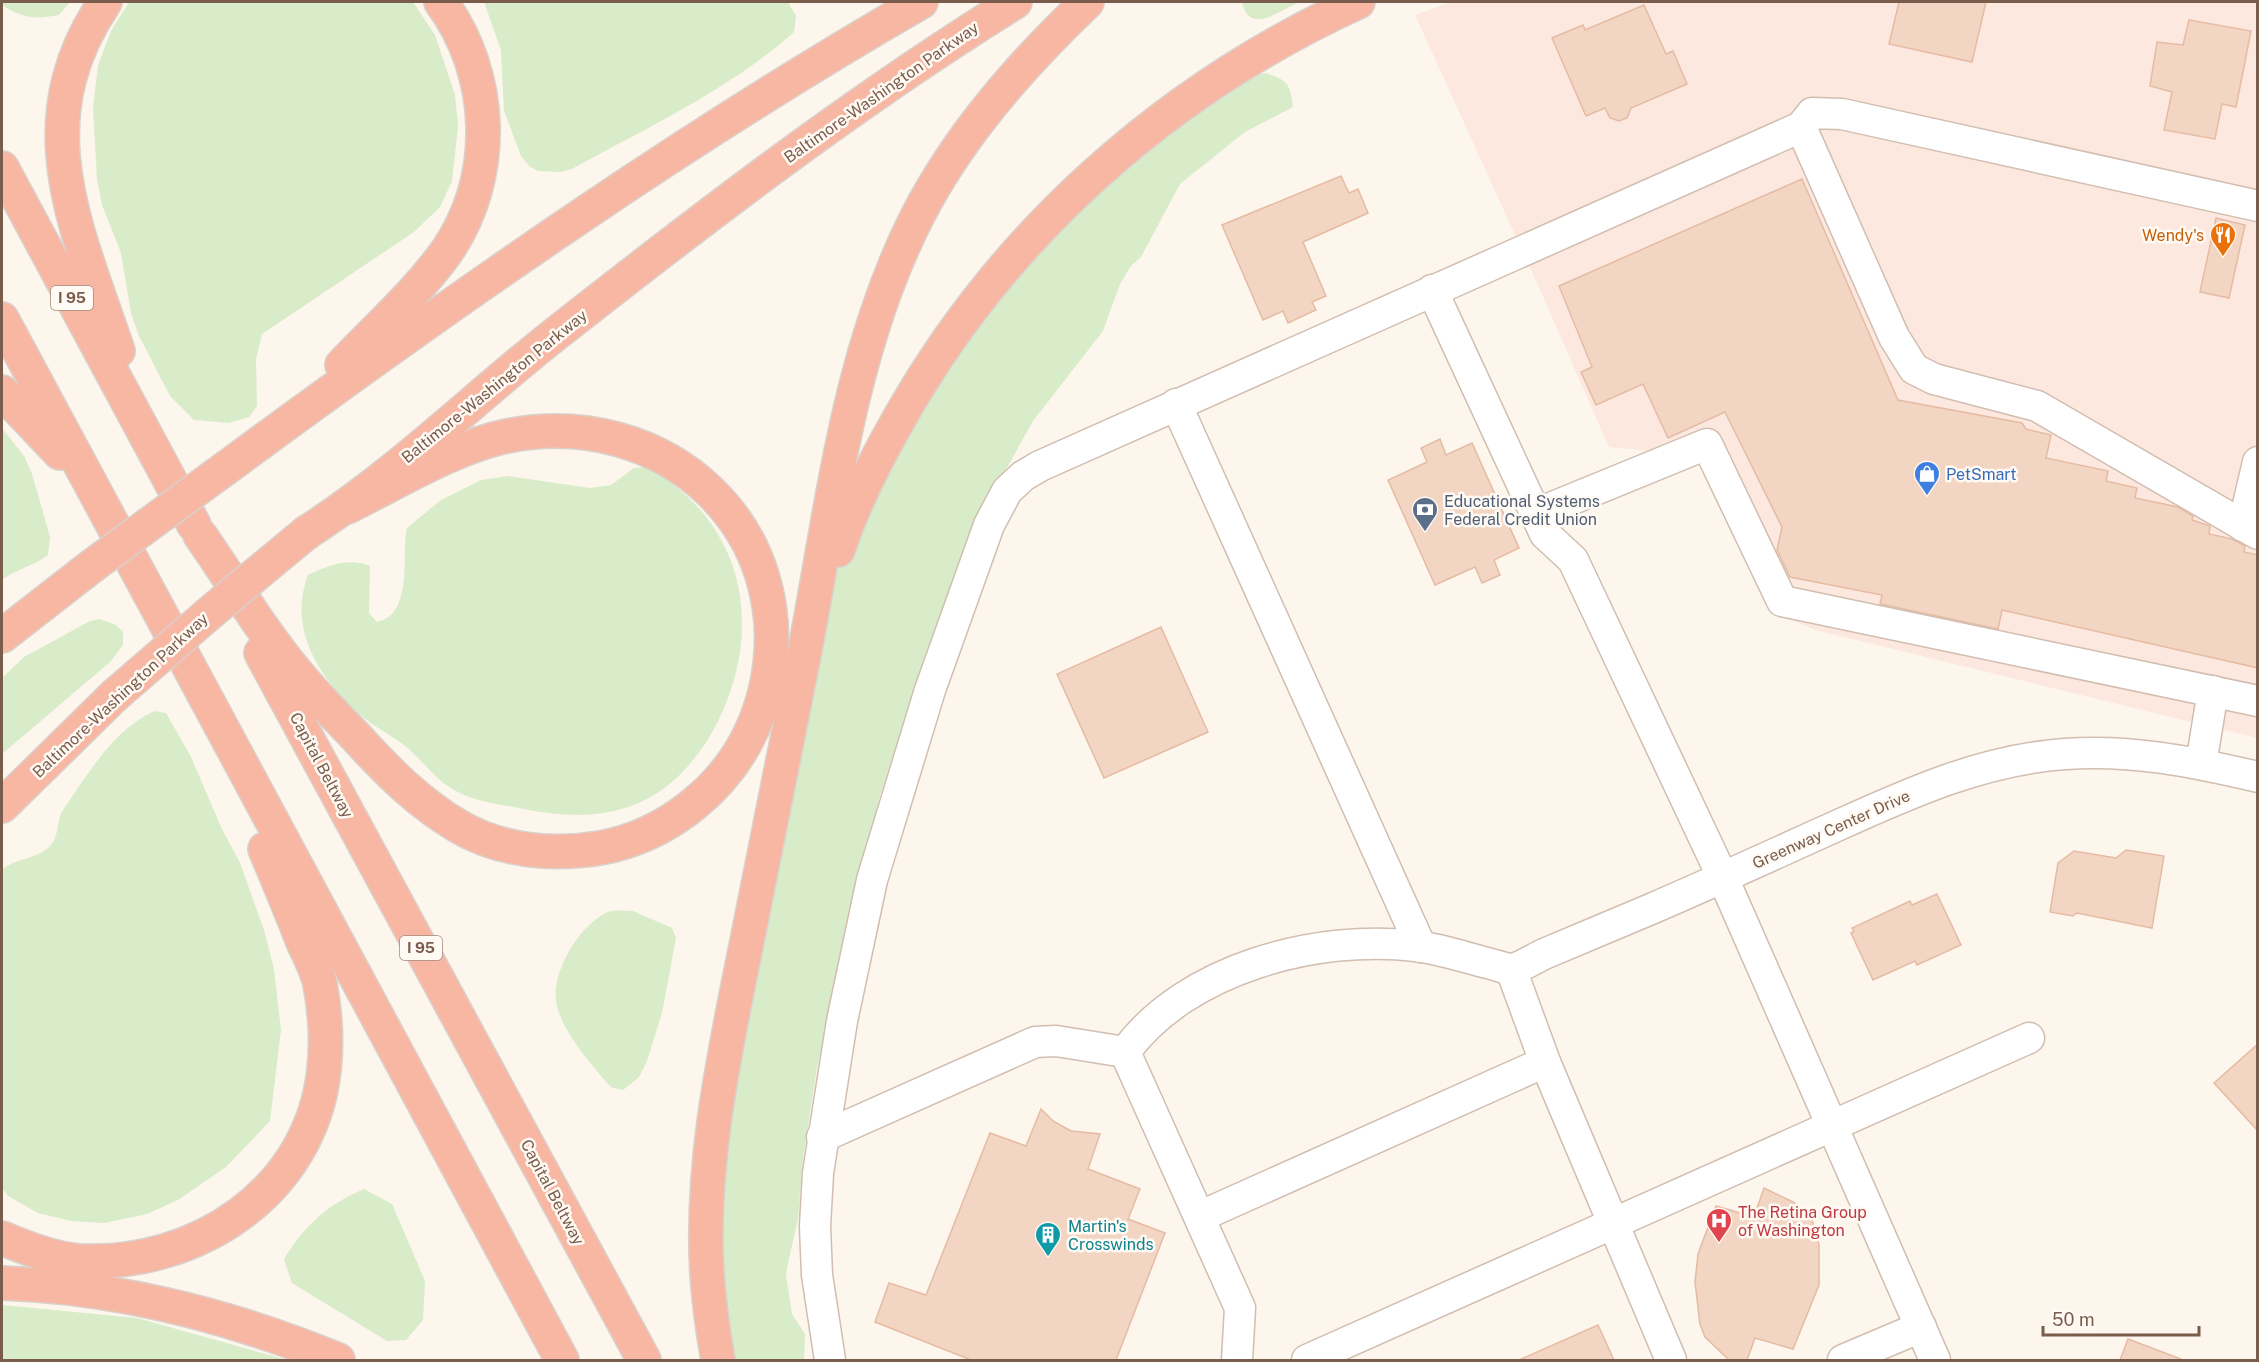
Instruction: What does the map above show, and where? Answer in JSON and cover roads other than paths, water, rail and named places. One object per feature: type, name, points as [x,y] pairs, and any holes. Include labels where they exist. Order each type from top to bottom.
[{"type":"highway","points":[[105,2],[91,23],[68,78],[61,137],[69,202],[143,427]]},
{"type":"highway","points":[[272,434],[420,285],[448,249],[477,186],[483,156],[481,96],[475,68],[464,40],[441,2]]},
{"type":"highway","points":[[2,636],[92,566],[272,434],[500,271],[628,186],[921,2]]},
{"type":"highway","name":"Baltimore-Washington Parkway","points":[[2,806],[114,696],[306,533],[347,507],[552,337],[834,122],[940,48],[1015,2]]},
{"type":"highway","points":[[718,1360],[708,1284],[706,1240],[709,1165],[715,1113],[843,437],[864,351],[897,261],[918,216],[983,114],[1048,39],[1087,2]]},
{"type":"highway","points":[[804,652],[848,518],[880,453],[947,341],[988,286],[1037,230],[1090,177],[1152,124],[1218,79],[1288,36],[1358,2]]},
{"type":"highway","name":"Capital Beltway","points":[[2,168],[644,1360]]},
{"type":"highway","points":[[2,319],[562,1360]]},
{"type":"highway","points":[[2,392],[89,483]]},
{"type":"highway","points":[[200,535],[299,676],[369,752],[424,804],[479,837],[506,847],[556,852],[617,845],[665,824],[686,810],[707,794],[739,756],[755,726],[769,673],[770,604],[752,550],[725,508],[705,486],[668,458],[626,440],[582,431],[545,431],[505,437],[459,453],[347,507]]},
{"type":"highway","points":[[2,615],[62,572],[92,566]]},
{"type":"highway","points":[[2,1238],[39,1252],[78,1261],[120,1261],[155,1255],[194,1243],[254,1203],[280,1175],[299,1149],[312,1123],[324,1071],[323,1010],[319,982],[204,697]]},
{"type":"highway","points":[[2,1283],[100,1293],[175,1306],[231,1320],[338,1360]]},
{"type":"street","points":[[830,1360],[817,1275],[815,1226],[822,1137],[853,965],[883,838],[952,625],[997,507],[1015,482],[1040,466],[1176,404],[1801,127],[1812,113],[1842,114],[2258,206]]},
{"type":"street","points":[[1801,127],[1894,337],[1914,369],[1934,379],[2037,406],[2250,530],[2258,462]]},
{"type":"street","points":[[1432,290],[1545,534],[1573,560],[1723,878],[1935,1360]]},
{"type":"street","points":[[1176,404],[1421,947]]},
{"type":"street","points":[[1536,514],[1707,444],[1782,601],[2258,701]]},
{"type":"street","points":[[2201,764],[2213,691]]},
{"type":"street","name":"Greenway Center Drive","points":[[1511,969],[1723,878],[1907,794],[1948,778],[1997,764],[2045,756],[2105,752],[2138,754],[2201,764],[2258,777]]},
{"type":"street","points":[[1125,1052],[1140,1032],[1204,986],[1293,952],[1333,944],[1391,944],[1421,947],[1511,969],[1545,1062],[1611,1223],[1671,1360]]},
{"type":"street","points":[[1306,1360],[2029,1038]]},
{"type":"street","points":[[822,1137],[1035,1042],[1056,1041],[1125,1052]]},
{"type":"street","points":[[1125,1052],[1201,1216],[1240,1308],[1238,1360]]},
{"type":"street","points":[[1201,1216],[1545,1062]]},
{"type":"street","points":[[1843,1360],[1921,1327]]},
{"type":"place","name":"Wendy's","points":[[2223,258]]},
{"type":"place","name":"PetSmart","points":[[1927,497]]},
{"type":"place","name":"Educational Systems Federal Credit Union","points":[[1425,533]]},
{"type":"place","name":"The Retina Group of Washington","points":[[1719,1244]]},
{"type":"place","name":"Martin's Crosswinds","points":[[1048,1258]]}]
